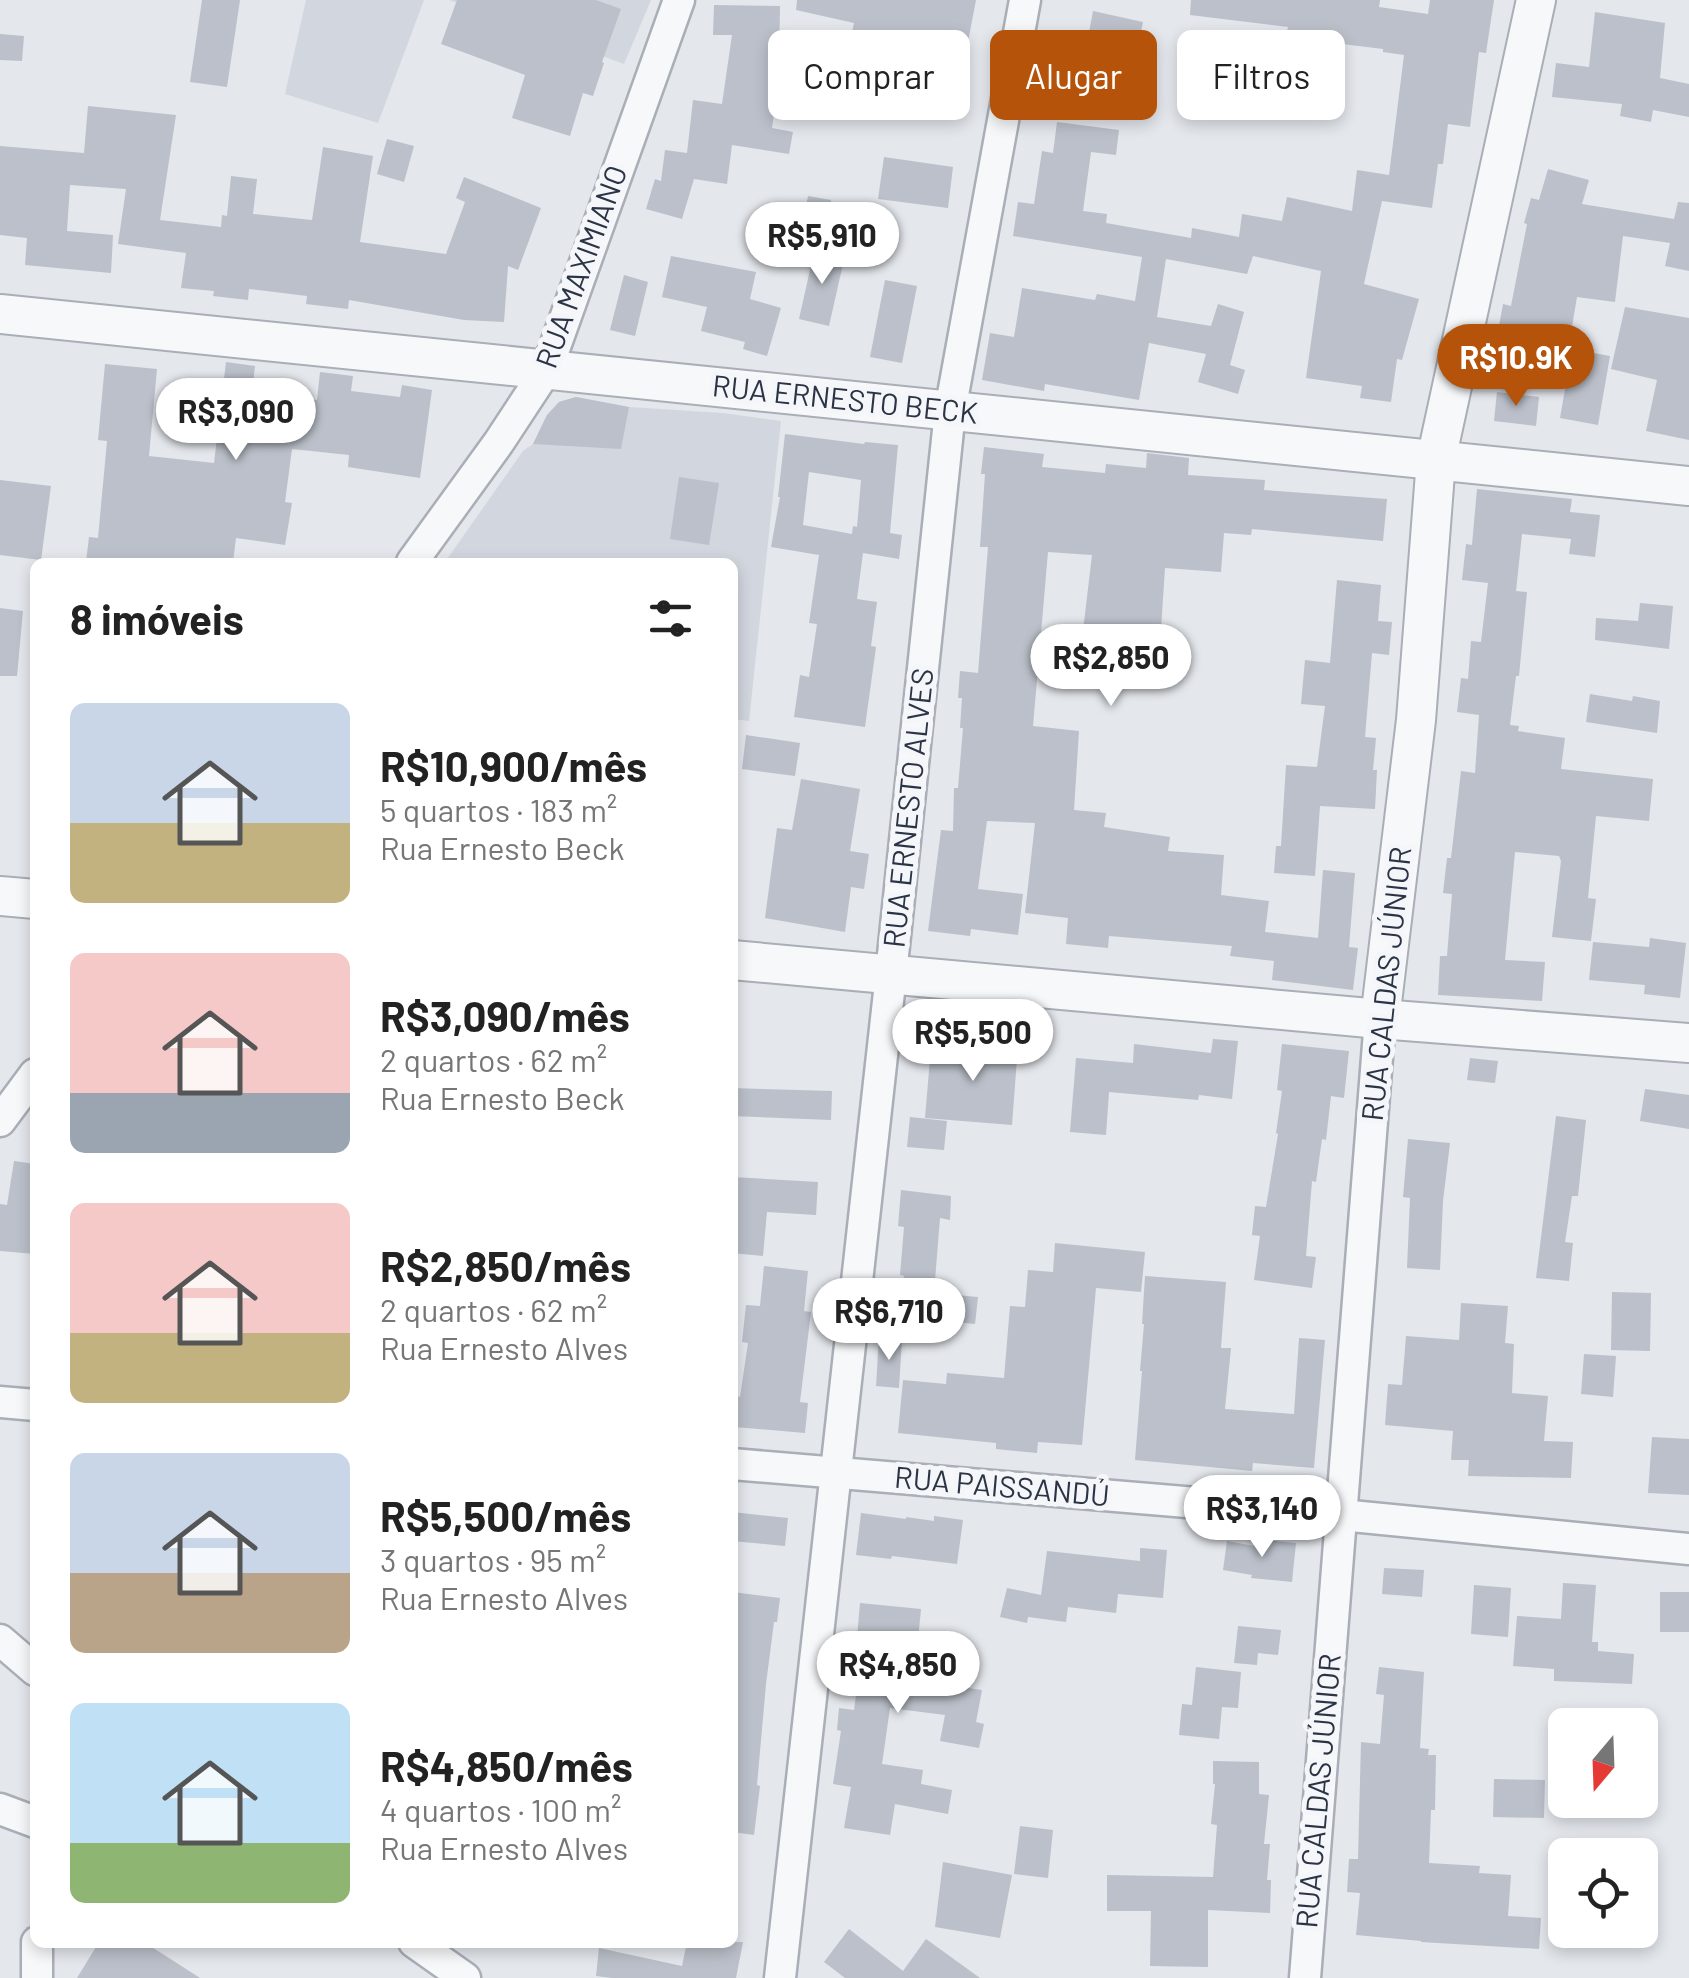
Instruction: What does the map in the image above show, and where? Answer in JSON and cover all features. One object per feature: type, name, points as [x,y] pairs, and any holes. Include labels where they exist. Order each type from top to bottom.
[{"type":"street","name":"RUA MAXIMIANO","points":[[415,558],[547,369],[679,0]]},
{"type":"street","name":"RUA ERNESTO ALVES","points":[[780,1978],[892,974],[950,411],[1025,0]]},
{"type":"street","name":"RUA CALDAS JÚNIOR","points":[[1305,1978],[1380,1019],[1416,720],[1436,460],[1536,0]]},
{"type":"street","name":"RUA ERNESTO BECK","points":[[0,314],[1689,486]]},
{"type":"street","points":[[0,896],[30,899]]},
{"type":"street","points":[[738,961],[1689,1043]]},
{"type":"street","points":[[0,1121],[30,1081]]},
{"type":"street","points":[[0,1402],[30,1405]]},
{"type":"street","name":"RUA PAISSANDÚ","points":[[738,1465],[1341,1515],[1689,1549]]},
{"type":"street","points":[[0,1640],[30,1666]]},
{"type":"street","points":[[0,1808],[30,1820]]},
{"type":"street","points":[[36,1978],[38,1948]]},
{"type":"street","points":[[422,1948],[465,1978]]},
{"type":"shaded area","points":[[306,0],[424,0],[378,123],[285,94]]},
{"type":"shaded area","points":[[449,0],[651,0],[624,64]]},
{"type":"shaded area","points":[[576,397],[629,407],[781,421],[749,721],[738,720],[738,558],[448,558],[523,451],[533,444],[547,415],[559,402]]},
{"type":"building","points":[[202,0],[240,0],[227,87],[190,82]]},
{"type":"building","points":[[457,0],[596,0],[621,9],[593,96],[583,93],[570,136],[512,118],[525,75],[441,44]]},
{"type":"building","points":[[797,0],[976,0],[970,31],[852,30],[854,23],[796,10]]},
{"type":"building","points":[[1191,0],[1380,0],[1379,7],[1428,14],[1430,0],[1494,0],[1486,53],[1479,52],[1470,127],[1448,124],[1432,208],[1382,201],[1364,284],[1419,299],[1402,360],[1397,359],[1391,402],[1360,398],[1362,386],[1306,378],[1321,271],[1253,256],[1247,274],[1166,259],[1157,317],[1211,326],[1218,304],[1244,312],[1230,365],[1245,370],[1238,394],[1198,382],[1206,354],[1149,343],[1139,400],[1045,384],[1044,391],[982,380],[990,333],[1014,337],[1022,288],[1095,300],[1097,294],[1135,301],[1142,257],[1013,236],[1018,202],[1034,204],[1042,151],[1053,153],[1057,122],[1119,130],[1116,155],[1091,152],[1083,211],[1107,214],[1106,223],[1191,238],[1192,228],[1239,237],[1242,214],[1282,221],[1287,197],[1352,211],[1357,170],[1389,175],[1404,55],[1345,44],[1345,30],[1287,30],[1288,27],[1190,15]]},
{"type":"building","points":[[714,5],[780,6],[780,30],[768,30],[768,120],[773,120],[772,128],[793,132],[789,154],[732,145],[727,184],[694,179],[682,219],[646,209],[655,179],[661,181],[665,150],[687,153],[693,100],[722,104],[732,35],[713,35]]},
{"type":"building","points":[[1093,11],[1143,22],[1141,30],[1089,30]]},
{"type":"building","points":[[1595,12],[1665,23],[1660,78],[1689,84],[1689,117],[1653,110],[1651,122],[1620,116],[1622,104],[1552,97],[1556,63],[1589,67]]},
{"type":"building","points":[[0,34],[24,36],[22,61],[0,60]]},
{"type":"building","points":[[88,106],[176,115],[160,220],[221,227],[222,215],[227,216],[231,176],[257,179],[253,214],[312,220],[323,147],[373,156],[360,242],[446,254],[465,202],[456,198],[464,177],[541,208],[518,270],[508,266],[504,322],[464,320],[349,300],[348,309],[306,304],[307,296],[249,289],[248,300],[181,288],[186,253],[118,244],[126,189],[70,185],[67,231],[113,235],[111,273],[25,265],[27,238],[0,235],[0,146],[84,153]]},
{"type":"building","points":[[387,139],[414,146],[404,182],[377,174]]},
{"type":"building","points":[[884,157],[953,167],[948,208],[878,199]]},
{"type":"building","points":[[1548,169],[1589,180],[1582,204],[1674,219],[1678,202],[1689,203],[1689,271],[1665,266],[1670,243],[1623,236],[1615,302],[1577,297],[1568,350],[1497,337],[1503,304],[1511,306],[1531,198],[1539,200]]},
{"type":"building","points":[[808,196],[831,200],[823,243],[800,239]]},
{"type":"building","points":[[815,248],[845,255],[829,326],[799,319]]},
{"type":"building","points":[[671,256],[756,272],[750,299],[781,308],[767,356],[743,349],[745,342],[701,331],[707,307],[662,297]]},
{"type":"building","points":[[624,275],[648,282],[635,336],[610,330]]},
{"type":"building","points":[[885,280],[917,286],[902,363],[870,357]]},
{"type":"building","points":[[1625,307],[1689,318],[1689,440],[1646,431],[1657,380],[1611,369]]},
{"type":"building","points":[[1572,349],[1610,356],[1598,425],[1560,418]]},
{"type":"building","points":[[226,362],[255,366],[252,392],[317,400],[320,372],[353,376],[351,391],[400,397],[402,385],[432,390],[420,478],[348,467],[349,455],[292,449],[285,502],[292,503],[285,545],[236,538],[234,558],[86,558],[89,537],[98,538],[107,441],[98,440],[105,364],[157,369],[149,456],[214,463]]},
{"type":"building","points":[[1497,392],[1539,397],[1536,426],[1494,421]]},
{"type":"building","points":[[576,397],[629,407],[621,449],[533,444],[547,415],[559,402]]},
{"type":"building","points":[[785,434],[898,445],[890,533],[902,535],[899,559],[863,553],[857,599],[877,602],[871,646],[876,647],[865,727],[794,717],[800,675],[809,677],[817,624],[809,623],[819,555],[771,547]],"holes":[[[809,472],[861,480],[857,527],[853,526],[852,534],[803,525]]]},
{"type":"building","points":[[984,447],[1044,454],[1042,467],[1105,473],[1106,464],[1146,468],[1147,453],[1189,458],[1188,475],[1265,480],[1264,490],[1387,499],[1383,541],[1252,529],[1251,535],[1224,533],[1221,572],[1165,568],[1161,629],[1150,628],[1144,688],[1077,681],[1092,555],[1048,552],[1033,726],[1079,731],[1074,810],[1106,813],[1104,827],[1170,837],[1168,851],[1224,855],[1221,895],[1269,901],[1265,932],[1318,938],[1323,870],[1355,873],[1349,947],[1358,948],[1353,990],[1272,980],[1274,961],[1230,956],[1232,946],[1109,936],[1108,948],[1066,944],[1068,918],[1025,913],[1035,823],[987,821],[978,889],[1023,894],[1018,935],[971,929],[970,936],[928,931],[941,830],[953,831],[954,788],[958,788],[963,728],[962,698],[958,698],[960,671],[978,673],[988,547],[980,547]]},
{"type":"building","points":[[679,477],[719,483],[709,545],[670,539]]},
{"type":"building","points":[[0,480],[51,486],[41,558],[0,555]]},
{"type":"building","points":[[1477,489],[1572,499],[1570,512],[1600,515],[1595,557],[1569,554],[1571,539],[1522,534],[1516,591],[1527,592],[1510,725],[1519,726],[1518,731],[1565,738],[1561,769],[1653,779],[1649,821],[1596,816],[1588,898],[1596,899],[1591,941],[1552,937],[1559,856],[1515,852],[1505,960],[1545,962],[1542,1001],[1438,995],[1440,956],[1447,956],[1452,894],[1443,893],[1461,771],[1475,773],[1479,715],[1457,712],[1461,678],[1468,679],[1471,641],[1481,642],[1488,583],[1462,580],[1466,544],[1472,545]]},
{"type":"building","points":[[1337,580],[1381,585],[1378,621],[1392,622],[1389,655],[1372,653],[1365,737],[1376,738],[1375,809],[1320,806],[1315,876],[1274,873],[1276,846],[1281,846],[1286,765],[1317,767],[1325,706],[1301,704],[1305,660],[1330,663]]},
{"type":"building","points":[[1640,603],[1673,606],[1669,649],[1595,640],[1596,618],[1638,621]]},
{"type":"building","points":[[0,608],[23,611],[17,676],[0,676]]},
{"type":"building","points":[[1590,694],[1660,701],[1657,733],[1586,722]]},
{"type":"building","points":[[746,735],[800,743],[795,776],[742,769]]},
{"type":"building","points":[[801,779],[860,789],[850,851],[869,854],[864,889],[851,887],[845,932],[765,918],[777,828],[792,830]]},
{"type":"building","points":[[1650,938],[1686,943],[1680,998],[1644,994],[1645,985],[1589,980],[1593,942],[1649,947]]},
{"type":"building","points":[[1213,1039],[1238,1041],[1232,1099],[1109,1092],[1106,1135],[1070,1132],[1076,1058],[1133,1063],[1134,1044],[1211,1053]]},
{"type":"building","points":[[987,1042],[1018,1045],[1012,1125],[925,1118],[931,1047],[986,1052]]},
{"type":"building","points":[[1282,1044],[1349,1051],[1344,1098],[1331,1096],[1326,1140],[1322,1139],[1316,1182],[1312,1181],[1306,1256],[1316,1257],[1312,1288],[1254,1280],[1260,1236],[1252,1235],[1255,1206],[1266,1207],[1278,1134]]},
{"type":"building","points":[[1470,1058],[1498,1061],[1495,1083],[1467,1080]]},
{"type":"building","points":[[738,1088],[832,1091],[831,1120],[738,1116]]},
{"type":"building","points":[[1645,1089],[1689,1095],[1689,1129],[1640,1121]]},
{"type":"building","points":[[1556,1116],[1586,1120],[1578,1196],[1572,1196],[1565,1242],[1573,1243],[1569,1281],[1536,1278]]},
{"type":"building","points":[[910,1117],[947,1121],[944,1150],[907,1147]]},
{"type":"building","points":[[1408,1139],[1450,1143],[1440,1270],[1407,1268],[1410,1198],[1403,1197]]},
{"type":"building","points":[[14,1161],[30,1163],[30,1254],[0,1251],[0,1204],[7,1205]]},
{"type":"building","points":[[738,1177],[818,1182],[816,1215],[767,1212],[763,1256],[738,1254]]},
{"type":"building","points":[[901,1190],[951,1196],[950,1220],[940,1218],[934,1293],[978,1297],[975,1324],[946,1321],[944,1337],[899,1333],[904,1276],[900,1275],[904,1227],[898,1226]]},
{"type":"building","points":[[1055,1243],[1145,1252],[1141,1292],[1096,1288],[1082,1445],[1038,1442],[1037,1453],[996,1449],[996,1443],[898,1433],[903,1380],[946,1384],[947,1373],[1004,1378],[1010,1306],[1025,1307],[1028,1270],[1053,1272]]},
{"type":"building","points":[[764,1266],[808,1271],[804,1311],[811,1312],[800,1402],[808,1403],[805,1433],[738,1427],[738,1396],[748,1343],[742,1342],[746,1305],[760,1306]]},
{"type":"building","points":[[1145,1276],[1226,1282],[1221,1348],[1231,1348],[1225,1409],[1294,1414],[1299,1338],[1325,1340],[1314,1468],[1253,1463],[1252,1471],[1135,1460]]},
{"type":"building","points":[[1612,1292],[1651,1293],[1650,1351],[1611,1350]]},
{"type":"building","points":[[1461,1303],[1508,1306],[1505,1343],[1514,1344],[1512,1393],[1548,1396],[1544,1441],[1573,1442],[1571,1478],[1468,1476],[1469,1460],[1451,1460],[1453,1431],[1385,1425],[1388,1384],[1402,1385],[1406,1336],[1459,1340]]},
{"type":"building","points":[[879,1337],[902,1339],[899,1388],[876,1386]]},
{"type":"building","points":[[1584,1354],[1616,1356],[1613,1397],[1581,1394]]},
{"type":"building","points":[[1652,1437],[1689,1439],[1689,1495],[1648,1493]]},
{"type":"building","points":[[738,1513],[788,1518],[785,1546],[738,1542]]},
{"type":"building","points":[[861,1513],[963,1520],[957,1564],[856,1555]]},
{"type":"building","points":[[1255,1539],[1296,1543],[1292,1582],[1251,1578],[1252,1575],[1223,1570],[1227,1541],[1254,1546]]},
{"type":"building","points":[[1140,1548],[1167,1550],[1163,1598],[1118,1594],[1116,1613],[1068,1607],[1066,1622],[1028,1617],[1027,1623],[1000,1617],[1007,1588],[1041,1595],[1047,1551],[1140,1561]]},
{"type":"building","points":[[1384,1568],[1424,1570],[1422,1597],[1382,1594]]},
{"type":"building","points":[[1563,1583],[1596,1585],[1592,1642],[1598,1642],[1598,1651],[1634,1654],[1632,1684],[1554,1681],[1554,1669],[1513,1666],[1517,1616],[1561,1619]]},
{"type":"building","points":[[1474,1585],[1511,1588],[1508,1637],[1471,1634]]},
{"type":"building","points":[[1660,1592],[1689,1592],[1689,1632],[1660,1632]]},
{"type":"building","points":[[738,1593],[780,1598],[766,1684],[754,1835],[738,1833]]},
{"type":"building","points":[[860,1603],[921,1609],[918,1640],[960,1646],[955,1686],[982,1690],[976,1722],[984,1724],[979,1748],[940,1741],[945,1715],[890,1708],[882,1764],[923,1770],[921,1784],[952,1790],[948,1814],[895,1804],[890,1835],[844,1828],[851,1787],[833,1784],[841,1731],[837,1730],[839,1708],[854,1710],[862,1651],[856,1650]]},
{"type":"building","points":[[1238,1626],[1281,1630],[1278,1655],[1258,1653],[1257,1665],[1234,1663]]},
{"type":"building","points":[[1196,1667],[1241,1672],[1238,1708],[1222,1707],[1219,1739],[1179,1735],[1182,1704],[1192,1705]]},
{"type":"building","points":[[1379,1667],[1424,1672],[1420,1748],[1429,1749],[1428,1755],[1436,1755],[1429,1863],[1480,1866],[1479,1873],[1511,1875],[1508,1916],[1541,1918],[1539,1949],[1356,1935],[1360,1893],[1347,1892],[1349,1859],[1358,1859],[1361,1742],[1380,1744],[1384,1695],[1376,1694]]},
{"type":"building","points":[[1213,1761],[1259,1762],[1259,1794],[1269,1795],[1264,1844],[1270,1844],[1270,1913],[1208,1910],[1208,1967],[1150,1966],[1151,1911],[1107,1911],[1107,1875],[1213,1877],[1217,1825],[1211,1824]]},
{"type":"building","points":[[1494,1779],[1545,1780],[1544,1818],[1493,1817]]},
{"type":"building","points":[[1020,1826],[1053,1830],[1048,1878],[1014,1874]]},
{"type":"building","points":[[943,1862],[1012,1875],[1000,1938],[935,1927]]},
{"type":"building","points":[[849,1929],[903,1971],[926,1939],[980,1978],[845,1978],[824,1962]]},
{"type":"building","points":[[738,1942],[743,1942],[736,1978],[596,1976],[599,1948],[682,1966],[686,1948],[738,1948]]},
{"type":"building","points":[[95,1948],[153,1948],[200,1978],[77,1978]]}]
